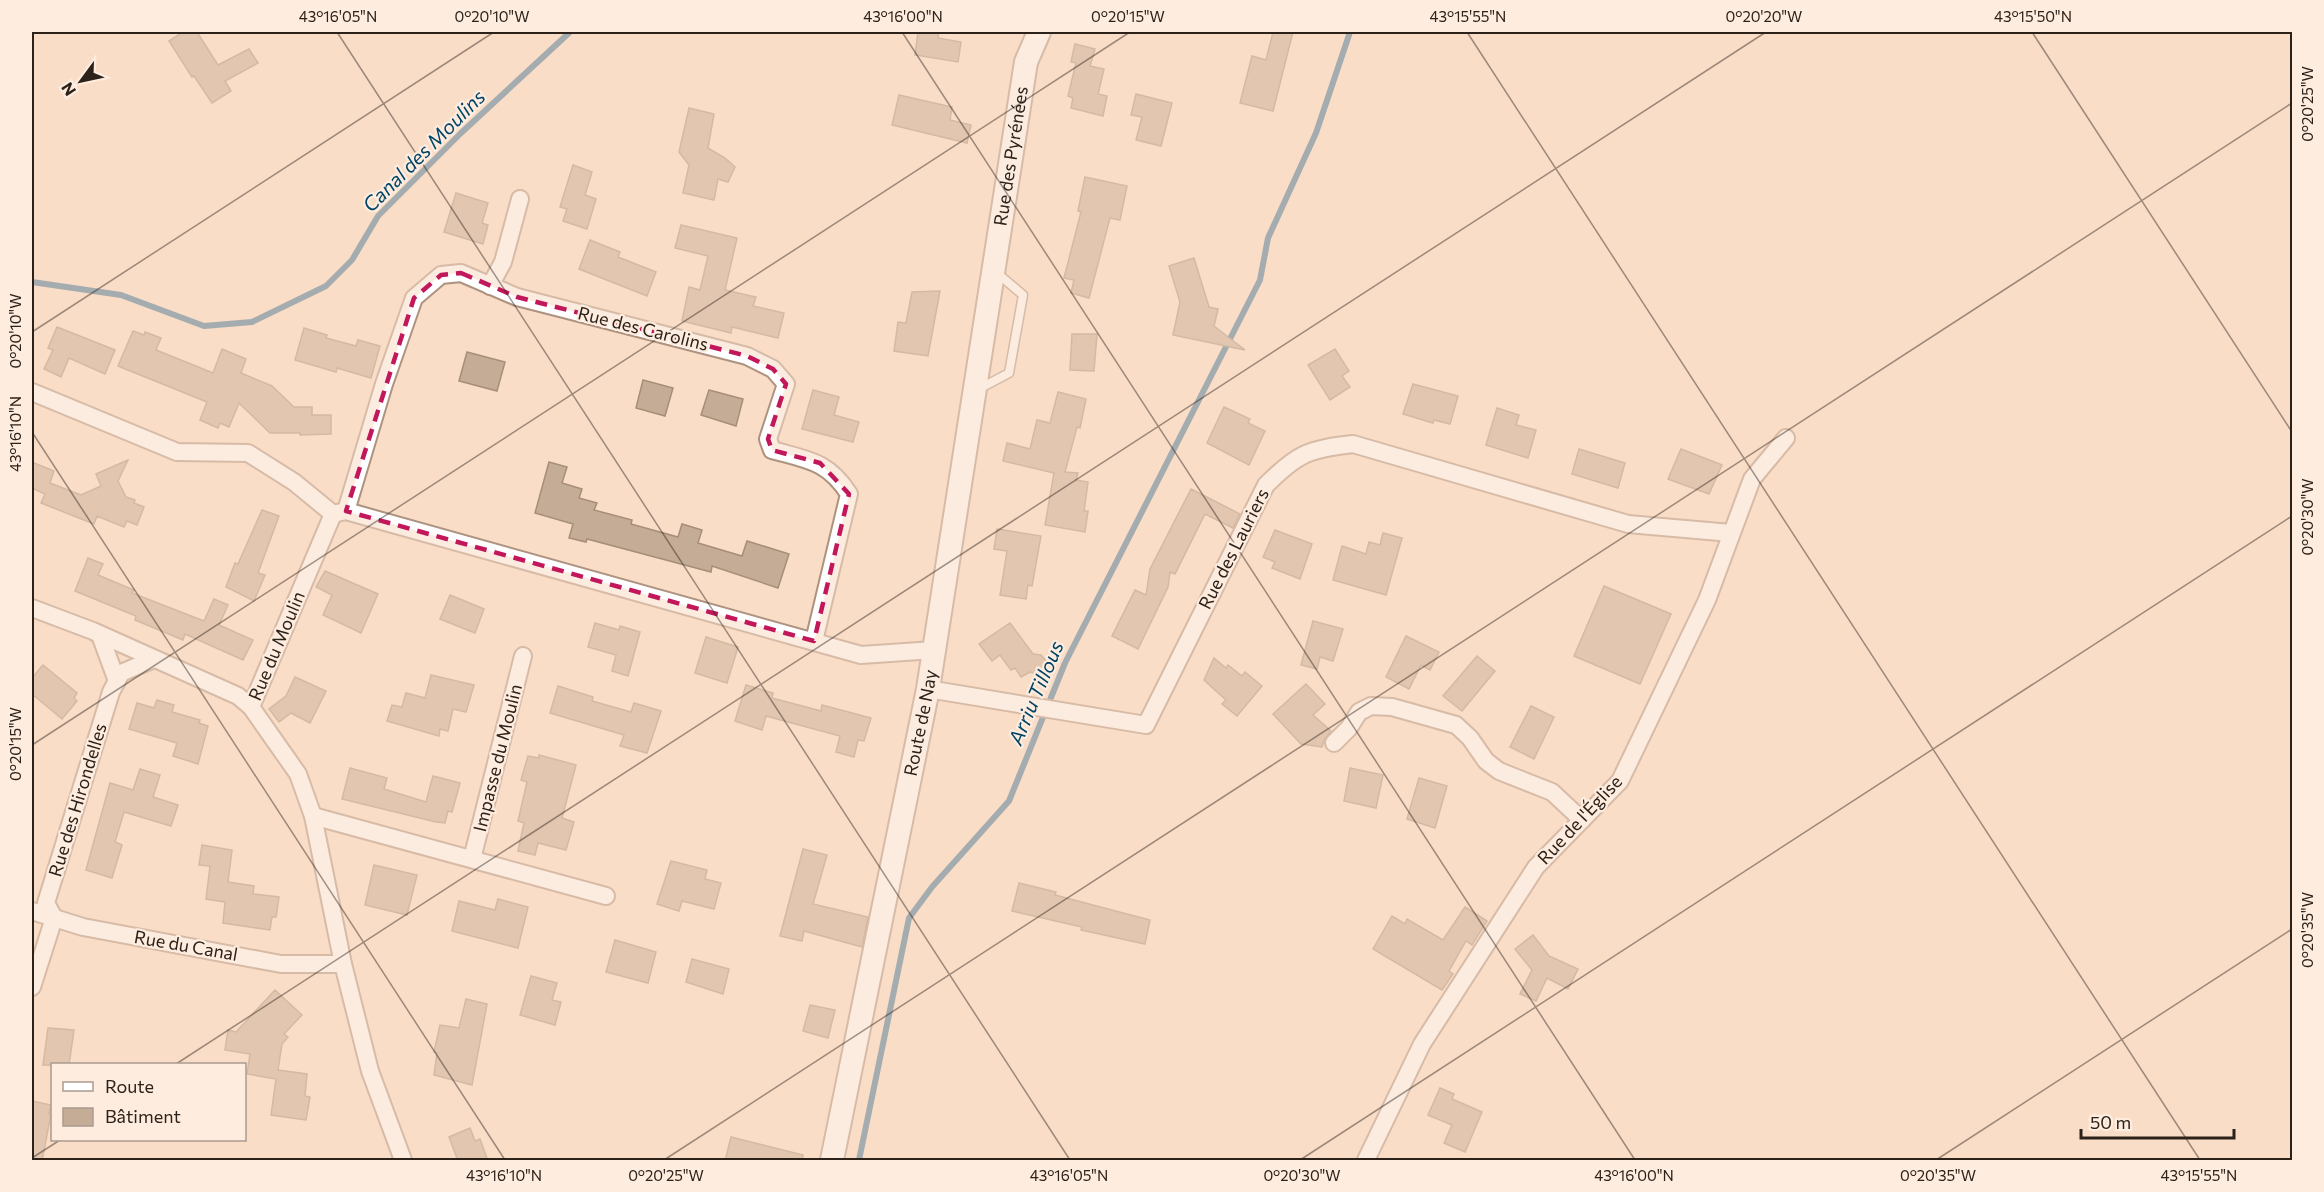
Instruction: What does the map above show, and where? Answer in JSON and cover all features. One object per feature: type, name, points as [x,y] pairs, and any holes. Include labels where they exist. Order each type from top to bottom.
[{"type":"main road","name":"Rue des Pyrénées","points":[[992,276],[1026,62],[1039,32]]},
{"type":"main road","name":"Route de Nay","points":[[832,1161],[928,689],[992,276]]},
{"type":"street","points":[[490,286],[503,262],[520,199]]},
{"type":"street","name":"Rue des Carolins","points":[[340,512],[414,298],[441,275],[461,273],[517,297],[747,356],[773,369],[786,384],[768,439],[772,450],[820,464],[839,478],[849,494],[814,641]]},
{"type":"street","points":[[32,392],[177,452],[248,453],[340,512],[861,655],[934,650]]},
{"type":"street","name":"Rue de l'Église","points":[[1366,1161],[1422,1044],[1536,867],[1620,781],[1707,600],[1752,479],[1786,438]]},
{"type":"street","name":"Rue des Lauriers","points":[[928,689],[1146,725],[1266,485],[1289,462],[1319,448],[1353,444],[1628,524],[1731,532]]},
{"type":"street","name":"Rue du Moulin","points":[[340,512],[251,707],[298,774],[313,816],[343,964],[370,1071],[403,1161]]},
{"type":"street","points":[[32,608],[100,634],[238,696],[251,707]]},
{"type":"street","points":[[100,634],[117,681]]},
{"type":"street","name":"Impasse du Moulin","points":[[472,859],[523,656]]},
{"type":"street","points":[[117,681],[121,673],[154,660]]},
{"type":"street","name":"Rue des Hirondelles","points":[[54,918],[46,903],[111,692],[117,681]]},
{"type":"street","points":[[1334,743],[1349,728],[1359,712],[1371,706],[1392,707],[1456,725],[1470,738],[1492,766],[1499,771],[1552,792],[1582,820]]},
{"type":"street","points":[[313,816],[606,896]]},
{"type":"street","name":"Rue du Canal","points":[[32,911],[83,927],[281,964],[343,964]]},
{"type":"street","points":[[32,987],[54,918]]},
{"type":"lane","points":[[974,391],[1009,373],[1023,295],[992,276]]},
{"type":"highlighted area","points":[[461,273],[517,297],[747,356],[773,369],[786,384],[768,439],[772,450],[820,463],[849,494],[814,641],[346,511],[414,298],[441,275]]},
{"type":"building","points":[[183,32],[197,32],[218,65],[249,49],[258,63],[225,81],[231,91],[212,103],[169,41]]},
{"type":"building","points":[[918,32],[939,32],[938,38],[961,42],[958,62],[915,55]]},
{"type":"building","points":[[1273,32],[1293,32],[1273,111],[1240,103],[1252,56],[1266,60]]},
{"type":"building","points":[[1075,44],[1095,49],[1090,66],[1104,69],[1098,94],[1107,96],[1103,116],[1071,108],[1073,98],[1068,96],[1076,63],[1071,62]]},
{"type":"building","points":[[1136,94],[1172,103],[1161,146],[1136,140],[1142,117],[1131,115]]},
{"type":"building","points":[[899,95],[952,107],[950,120],[971,125],[967,143],[892,125]]},
{"type":"building","points":[[689,108],[714,114],[708,148],[735,167],[728,182],[718,179],[714,200],[683,193],[689,165],[679,152]]},
{"type":"building","points":[[573,165],[592,172],[585,195],[596,199],[587,229],[563,221],[567,209],[560,207]]},
{"type":"building","points":[[1085,177],[1127,186],[1120,220],[1110,218],[1089,298],[1071,293],[1074,280],[1064,278],[1081,212],[1078,211]]},
{"type":"building","points":[[456,193],[488,203],[482,223],[488,225],[483,244],[444,232]]},
{"type":"building","points":[[681,225],[737,238],[725,290],[756,297],[753,306],[784,313],[778,338],[732,327],[731,333],[682,321],[689,287],[700,290],[708,256],[675,248]]},
{"type":"building","points":[[590,240],[620,252],[618,257],[656,272],[647,296],[579,269]]},
{"type":"building","points":[[1194,258],[1209,307],[1218,309],[1214,326],[1245,350],[1173,335],[1180,302],[1169,266]]},
{"type":"building","points":[[940,291],[928,356],[894,351],[898,322],[906,323],[912,292]]},
{"type":"building","points":[[57,327],[115,350],[105,374],[69,358],[61,377],[44,369],[53,350],[48,348]]},
{"type":"building","points":[[304,328],[327,335],[326,338],[356,346],[358,340],[380,346],[371,378],[337,368],[336,372],[295,360]]},
{"type":"building","points":[[133,331],[144,335],[145,332],[161,338],[156,350],[213,373],[222,349],[246,359],[241,373],[272,386],[294,407],[312,407],[312,415],[331,415],[331,434],[270,433],[239,403],[229,427],[220,423],[218,428],[200,420],[207,402],[118,366]]},
{"type":"building","points":[[1072,334],[1097,334],[1094,371],[1070,370]]},
{"type":"building","points":[[1335,349],[1349,371],[1342,376],[1350,387],[1330,400],[1308,365]]},
{"type":"building","points":[[467,352],[505,362],[497,391],[459,381]]},
{"type":"building","points":[[643,380],[673,388],[665,416],[636,408]]},
{"type":"building","points":[[1413,384],[1458,396],[1450,424],[1434,420],[1433,423],[1403,414]]},
{"type":"building","points":[[709,390],[743,399],[736,426],[701,415]]},
{"type":"building","points":[[813,390],[839,397],[834,415],[859,422],[853,442],[802,429]]},
{"type":"building","points":[[1058,392],[1086,399],[1080,428],[1077,427],[1065,472],[1078,473],[1076,480],[1088,482],[1084,511],[1088,511],[1085,532],[1045,525],[1054,473],[1003,461],[1007,443],[1030,449],[1037,420],[1050,423]]},
{"type":"building","points":[[1224,407],[1250,419],[1248,423],[1265,431],[1249,465],[1207,443]]},
{"type":"building","points":[[1497,408],[1519,415],[1516,425],[1536,430],[1528,458],[1486,445]]},
{"type":"building","points":[[1579,449],[1625,463],[1618,488],[1572,474]]},
{"type":"building","points":[[1681,449],[1722,465],[1709,494],[1668,479]]},
{"type":"building","points":[[128,460],[118,481],[126,497],[144,507],[137,525],[127,521],[124,527],[97,516],[94,524],[41,503],[45,494],[32,488],[32,462],[54,471],[50,483],[81,495],[101,486],[96,474]]},
{"type":"building","points":[[549,462],[567,467],[562,483],[582,489],[579,498],[597,503],[594,510],[632,520],[631,524],[678,537],[682,524],[702,530],[698,543],[742,556],[747,541],[789,554],[778,588],[712,566],[711,572],[587,539],[586,542],[569,538],[573,524],[535,513]]},
{"type":"building","points":[[1191,489],[1240,514],[1233,528],[1205,514],[1175,574],[1170,572],[1168,587],[1138,649],[1112,636],[1135,590],[1146,595],[1150,569]]},
{"type":"building","points":[[262,510],[279,516],[258,573],[265,575],[254,601],[226,587],[235,563],[238,564]]},
{"type":"building","points":[[997,529],[1041,536],[1032,586],[1028,585],[1026,599],[1000,595],[1007,551],[994,549]]},
{"type":"building","points":[[1275,530],[1312,544],[1300,579],[1272,568],[1275,562],[1263,557]]},
{"type":"building","points":[[1383,533],[1402,538],[1386,595],[1333,580],[1342,546],[1366,554],[1369,542],[1380,545]]},
{"type":"building","points":[[88,558],[103,564],[98,575],[134,590],[132,593],[204,621],[214,599],[228,605],[219,625],[253,640],[243,660],[185,634],[183,640],[135,620],[136,616],[75,591]]},
{"type":"building","points":[[325,571],[378,594],[361,633],[323,615],[332,595],[316,587]]},
{"type":"building","points":[[1604,586],[1671,614],[1640,684],[1574,656]]},
{"type":"building","points":[[450,595],[484,609],[475,633],[440,619]]},
{"type":"building","points":[[1313,621],[1343,629],[1333,661],[1320,657],[1317,669],[1301,665]]},
{"type":"building","points":[[595,623],[619,630],[620,626],[640,632],[628,676],[612,671],[616,655],[588,647]]},
{"type":"building","points":[[1010,623],[1033,654],[1041,655],[1046,661],[1044,670],[1038,674],[1030,672],[1021,677],[1015,668],[1011,670],[1000,655],[992,661],[979,644]]},
{"type":"building","points":[[1406,636],[1439,652],[1430,670],[1421,665],[1409,689],[1386,677]]},
{"type":"building","points":[[706,637],[738,647],[727,683],[695,673]]},
{"type":"building","points":[[1477,656],[1495,671],[1462,711],[1443,696]]},
{"type":"building","points":[[1214,658],[1226,668],[1228,665],[1242,676],[1245,672],[1262,686],[1237,716],[1222,704],[1226,700],[1204,680]]},
{"type":"building","points":[[43,665],[77,693],[74,698],[77,701],[62,719],[32,694],[32,678]]},
{"type":"building","points":[[431,675],[474,685],[466,712],[453,709],[448,731],[440,729],[439,736],[387,721],[392,705],[402,707],[406,693],[425,698]]},
{"type":"building","points":[[295,677],[326,691],[310,723],[291,713],[279,722],[269,709],[286,696]]},
{"type":"building","points":[[1306,684],[1325,704],[1313,715],[1331,731],[1322,747],[1301,744],[1273,714]]},
{"type":"building","points":[[746,685],[773,693],[772,698],[821,711],[822,705],[871,718],[864,741],[858,740],[854,757],[836,752],[840,736],[766,716],[762,730],[735,721]]},
{"type":"building","points":[[558,686],[593,697],[592,701],[631,712],[634,703],[661,711],[647,753],[620,746],[624,735],[550,713]]},
{"type":"building","points":[[157,700],[174,705],[172,712],[200,720],[199,723],[208,726],[198,764],[173,756],[177,743],[129,729],[137,703],[154,708]]},
{"type":"building","points":[[1531,706],[1554,717],[1534,759],[1510,747]]},
{"type":"building","points":[[539,755],[576,765],[562,818],[574,822],[566,850],[538,843],[535,855],[518,851],[524,823],[518,821],[527,782],[521,780],[528,756],[539,758]]},
{"type":"building","points":[[350,768],[387,778],[384,789],[426,802],[433,776],[460,783],[452,812],[448,811],[445,823],[436,822],[342,799]]},
{"type":"building","points":[[1350,768],[1383,775],[1376,808],[1344,801]]},
{"type":"building","points":[[140,769],[160,775],[153,797],[178,805],[171,826],[124,812],[115,842],[122,845],[112,878],[86,870],[110,783],[133,790]]},
{"type":"building","points":[[1419,778],[1447,786],[1435,828],[1407,819]]},
{"type":"building","points":[[202,845],[232,850],[228,882],[254,886],[253,894],[279,897],[276,917],[272,917],[270,930],[223,923],[225,902],[206,899],[210,866],[199,865]]},
{"type":"building","points":[[803,849],[827,855],[813,904],[868,917],[862,947],[804,931],[802,941],[780,936]]},
{"type":"building","points":[[671,861],[707,870],[705,879],[721,883],[714,909],[682,901],[679,911],[657,904]]},
{"type":"building","points":[[374,865],[417,875],[407,915],[365,905]]},
{"type":"building","points":[[1019,883],[1150,920],[1145,944],[1081,930],[1082,927],[1012,911]]},
{"type":"building","points":[[498,899],[528,907],[518,948],[452,931],[459,901],[495,910]]},
{"type":"building","points":[[1465,907],[1487,921],[1472,945],[1466,941],[1449,971],[1453,974],[1442,990],[1373,949],[1392,916],[1405,924],[1407,919],[1443,940]]},
{"type":"building","points":[[1533,935],[1549,956],[1578,969],[1568,989],[1547,978],[1536,1001],[1520,994],[1532,970],[1515,949]]},
{"type":"building","points":[[615,940],[656,952],[648,983],[606,972]]},
{"type":"building","points":[[692,959],[729,969],[723,994],[686,982]]},
{"type":"building","points":[[531,976],[557,983],[552,1000],[561,1002],[555,1025],[520,1015]]},
{"type":"building","points":[[275,990],[302,1015],[284,1034],[288,1037],[282,1044],[278,1070],[307,1074],[305,1096],[310,1097],[306,1120],[271,1115],[276,1079],[247,1074],[250,1054],[225,1050],[228,1030],[236,1032]]},
{"type":"building","points":[[466,999],[487,1004],[472,1085],[434,1075],[437,1053],[434,1052],[440,1025],[459,1028]]},
{"type":"building","points":[[810,1005],[835,1010],[828,1038],[803,1031]]},
{"type":"building","points":[[48,1028],[74,1030],[69,1063],[43,1065]]},
{"type":"building","points":[[1440,1088],[1454,1094],[1452,1099],[1482,1112],[1465,1152],[1444,1143],[1452,1125],[1428,1115]]},
{"type":"building","points":[[32,1101],[51,1105],[42,1161],[32,1161]]},
{"type":"building","points":[[470,1128],[475,1141],[480,1139],[488,1161],[458,1161],[449,1137]]},
{"type":"building","points":[[731,1137],[803,1155],[802,1161],[725,1161]]},
{"type":"waterway","name":"Canal des Moulins","points":[[32,282],[121,295],[204,326],[252,322],[326,286],[352,260],[378,216],[461,133],[570,32]]},
{"type":"waterway","name":"Arriu Tillous","points":[[859,1160],[909,918],[932,887],[1009,801],[1065,663],[1260,280],[1268,238],[1316,133],[1350,32]]}]
